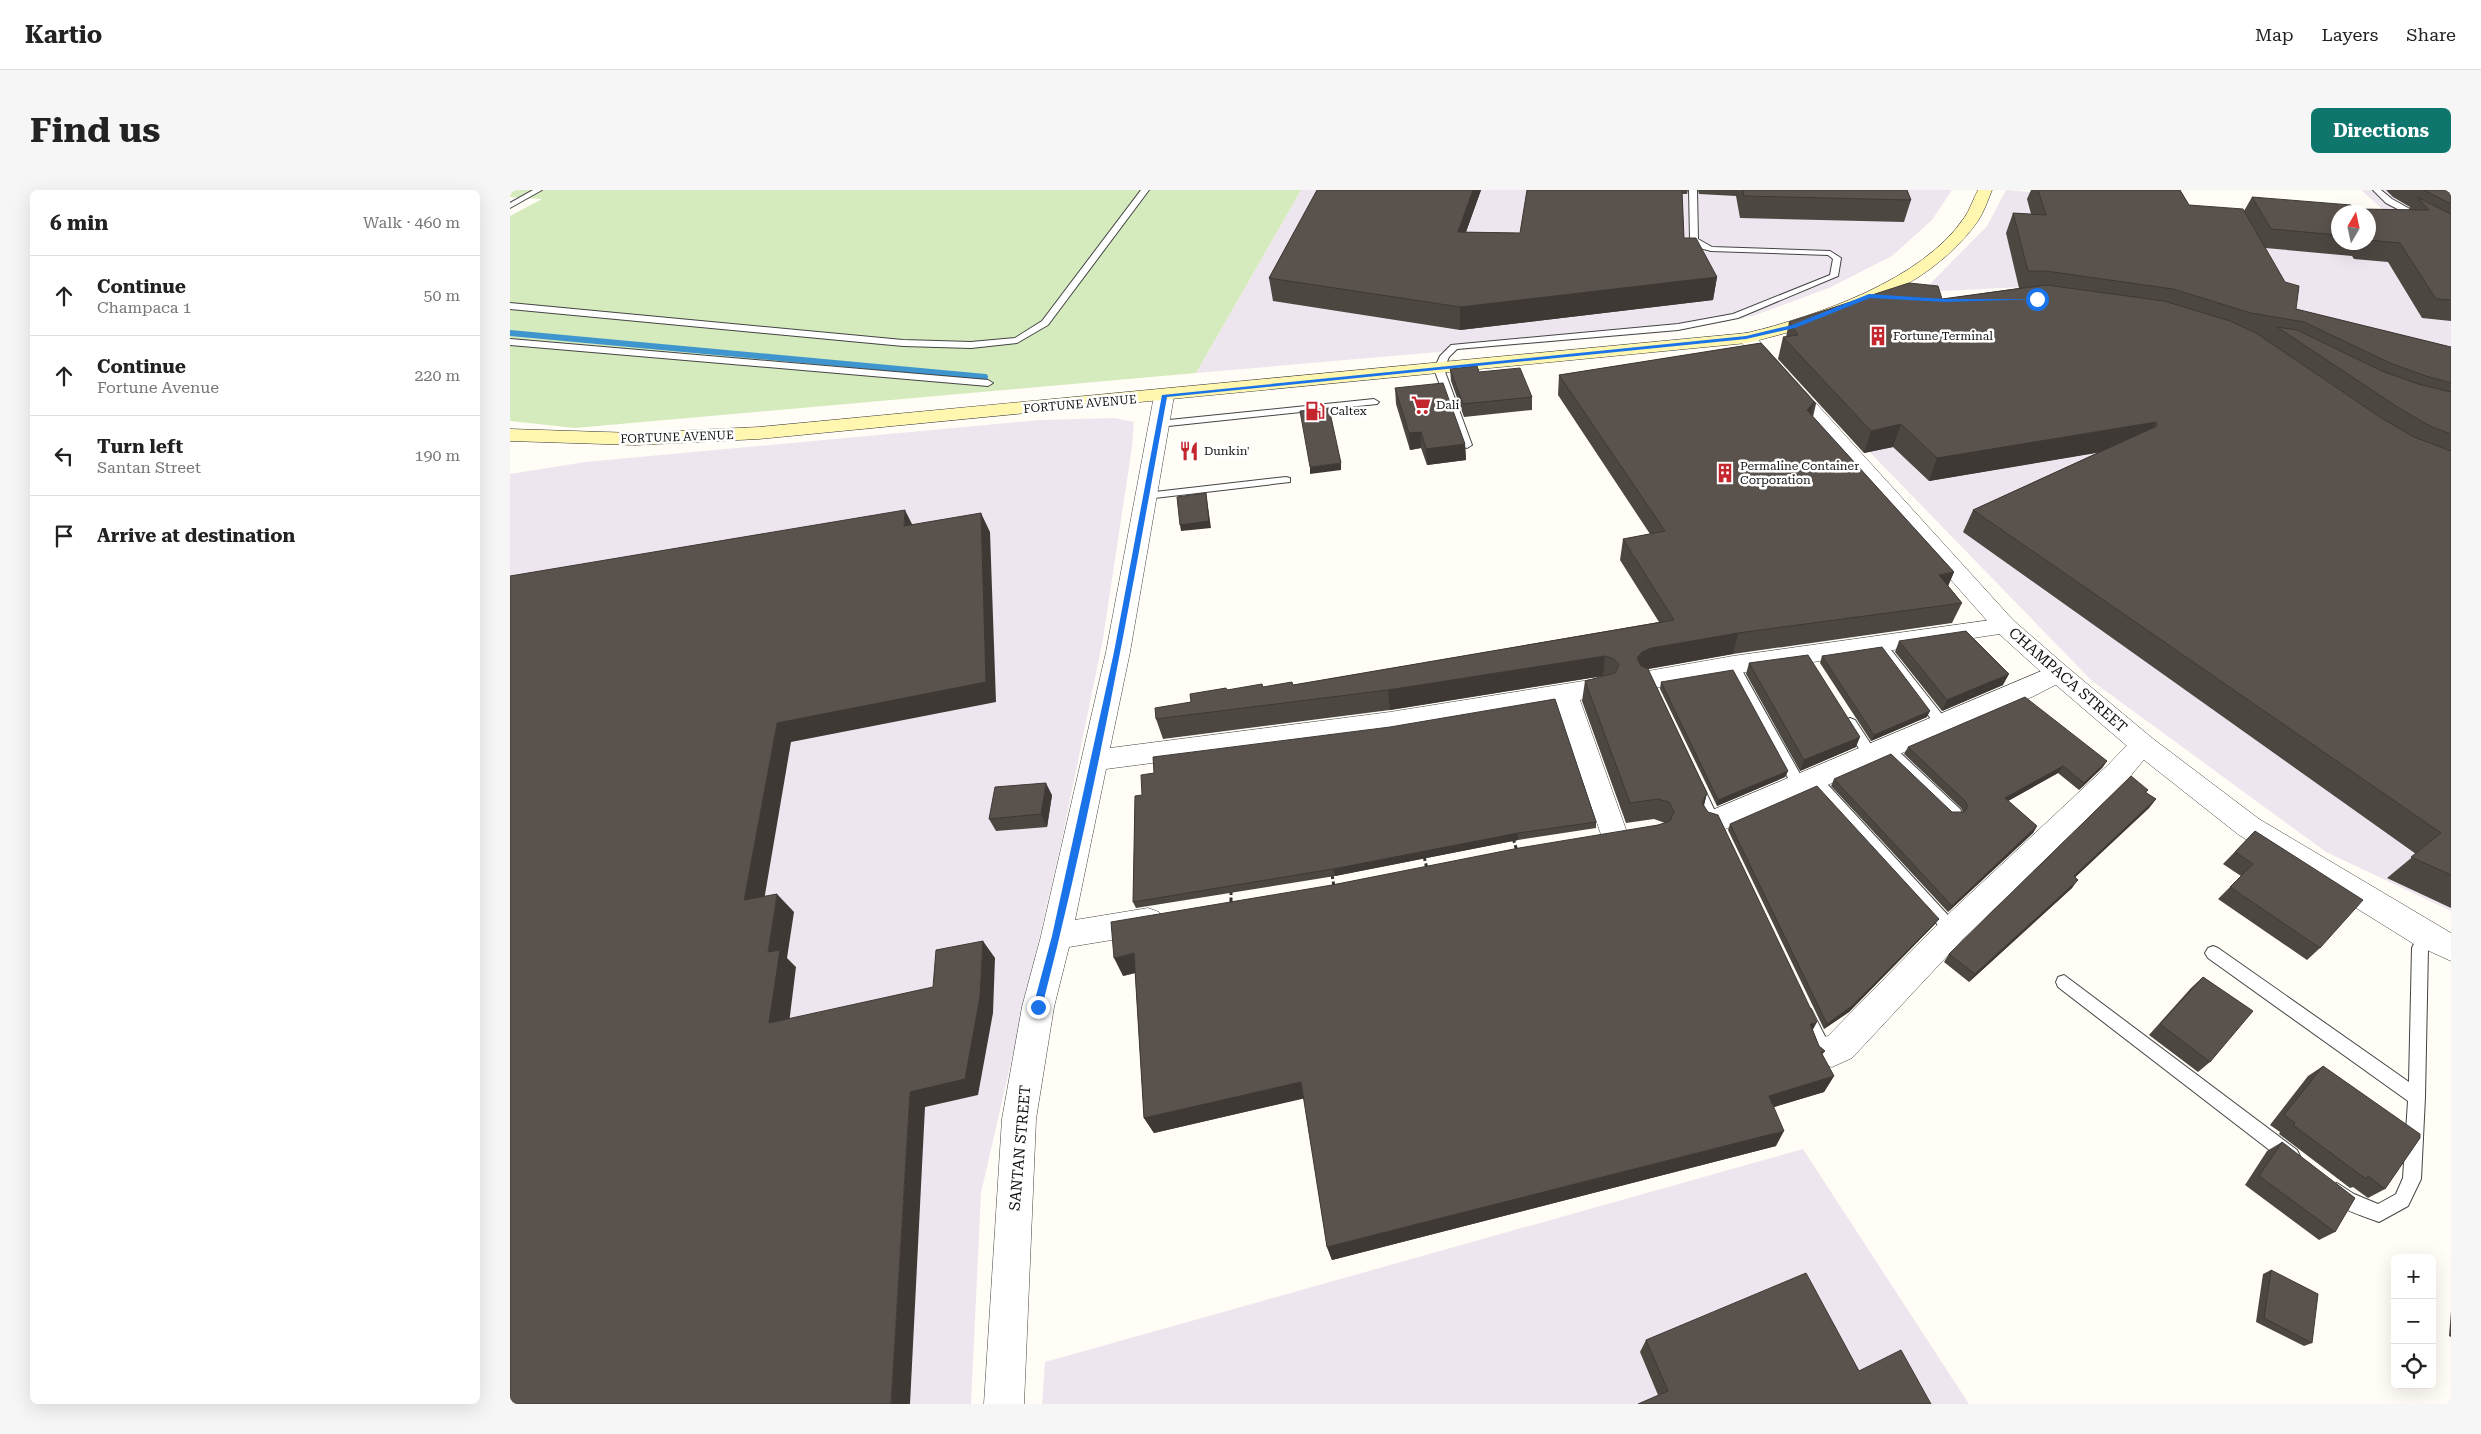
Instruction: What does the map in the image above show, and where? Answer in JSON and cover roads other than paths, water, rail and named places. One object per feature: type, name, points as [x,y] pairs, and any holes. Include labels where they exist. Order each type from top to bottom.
[{"type":"main road","name":"FORTUNE AVENUE","points":[[510,435],[612,440],[708,437],[1161,410],[1439,369],[1746,338],[1794,326],[1869,296],[1930,261],[1955,242],[1977,212],[1985,190]]},
{"type":"street","points":[[1869,296],[1907,298]]},
{"type":"street","name":"CHAMPACA STREET","points":[[1746,338],[2005,626],[2058,673],[2143,745],[2249,827],[2425,935],[2451,948]]},
{"type":"street","name":"SANTAN STREET","points":[[1004,1404],[1019,1118],[1038,1007],[1056,936],[1118,652],[1161,410]]},
{"type":"street","points":[[1650,685],[1733,666],[1810,659],[1880,644],[2005,626]]},
{"type":"street","points":[[1717,830],[1806,781],[2023,691],[2058,673]]},
{"type":"street","points":[[1095,760],[1390,722],[1602,687]]},
{"type":"street","points":[[1565,692],[1616,838]]},
{"type":"street","points":[[1824,1051],[1832,1052],[1840,1047],[1952,930],[2118,772],[2143,745]]},
{"type":"street","points":[[1586,843],[1644,833]]},
{"type":"street","points":[[1056,936],[1174,917]]},
{"type":"lane","points":[[510,206],[538,190]]},
{"type":"lane","points":[[510,306],[903,343],[971,344],[1017,340],[1045,322],[1145,190]]},
{"type":"lane","points":[[1467,444],[1439,369],[1445,356],[1454,347],[1678,327],[1735,316],[1834,276],[1837,258],[1830,253],[1711,249],[1699,246],[1694,240],[1693,190]]},
{"type":"lane","points":[[2377,190],[2389,201],[2451,235]]},
{"type":"lane","points":[[510,342],[988,383]]},
{"type":"lane","points":[[1161,410],[1374,402]]},
{"type":"lane","points":[[1146,496],[1286,480]]},
{"type":"lane","points":[[1880,644],[1942,725]]},
{"type":"lane","points":[[1733,666],[1806,781],[1952,930]]},
{"type":"lane","points":[[1844,714],[1879,752],[1955,813]]},
{"type":"lane","points":[[1688,769],[1717,830]]},
{"type":"lane","points":[[2325,1183],[2348,1201],[2379,1213],[2402,1200],[2412,1179],[2417,1097],[2420,948],[2425,935]]},
{"type":"lane","points":[[2213,953],[2417,1097]]},
{"type":"lane","points":[[2064,982],[2301,1164]]},
{"type":"lane","points":[[1798,998],[1824,1051]]},
{"type":"waterway","points":[[510,333],[985,377]]},
{"type":"place","name":"Fortune Terminal","points":[[1878,336]]},
{"type":"place","name":"Dali","points":[[1421,405]]},
{"type":"place","name":"Caltex","points":[[1315,411]]},
{"type":"place","name":"Dunkin'","points":[[1189,451]]},
{"type":"place","name":"Permaline Container Corporation","points":[[1725,473]]}]
